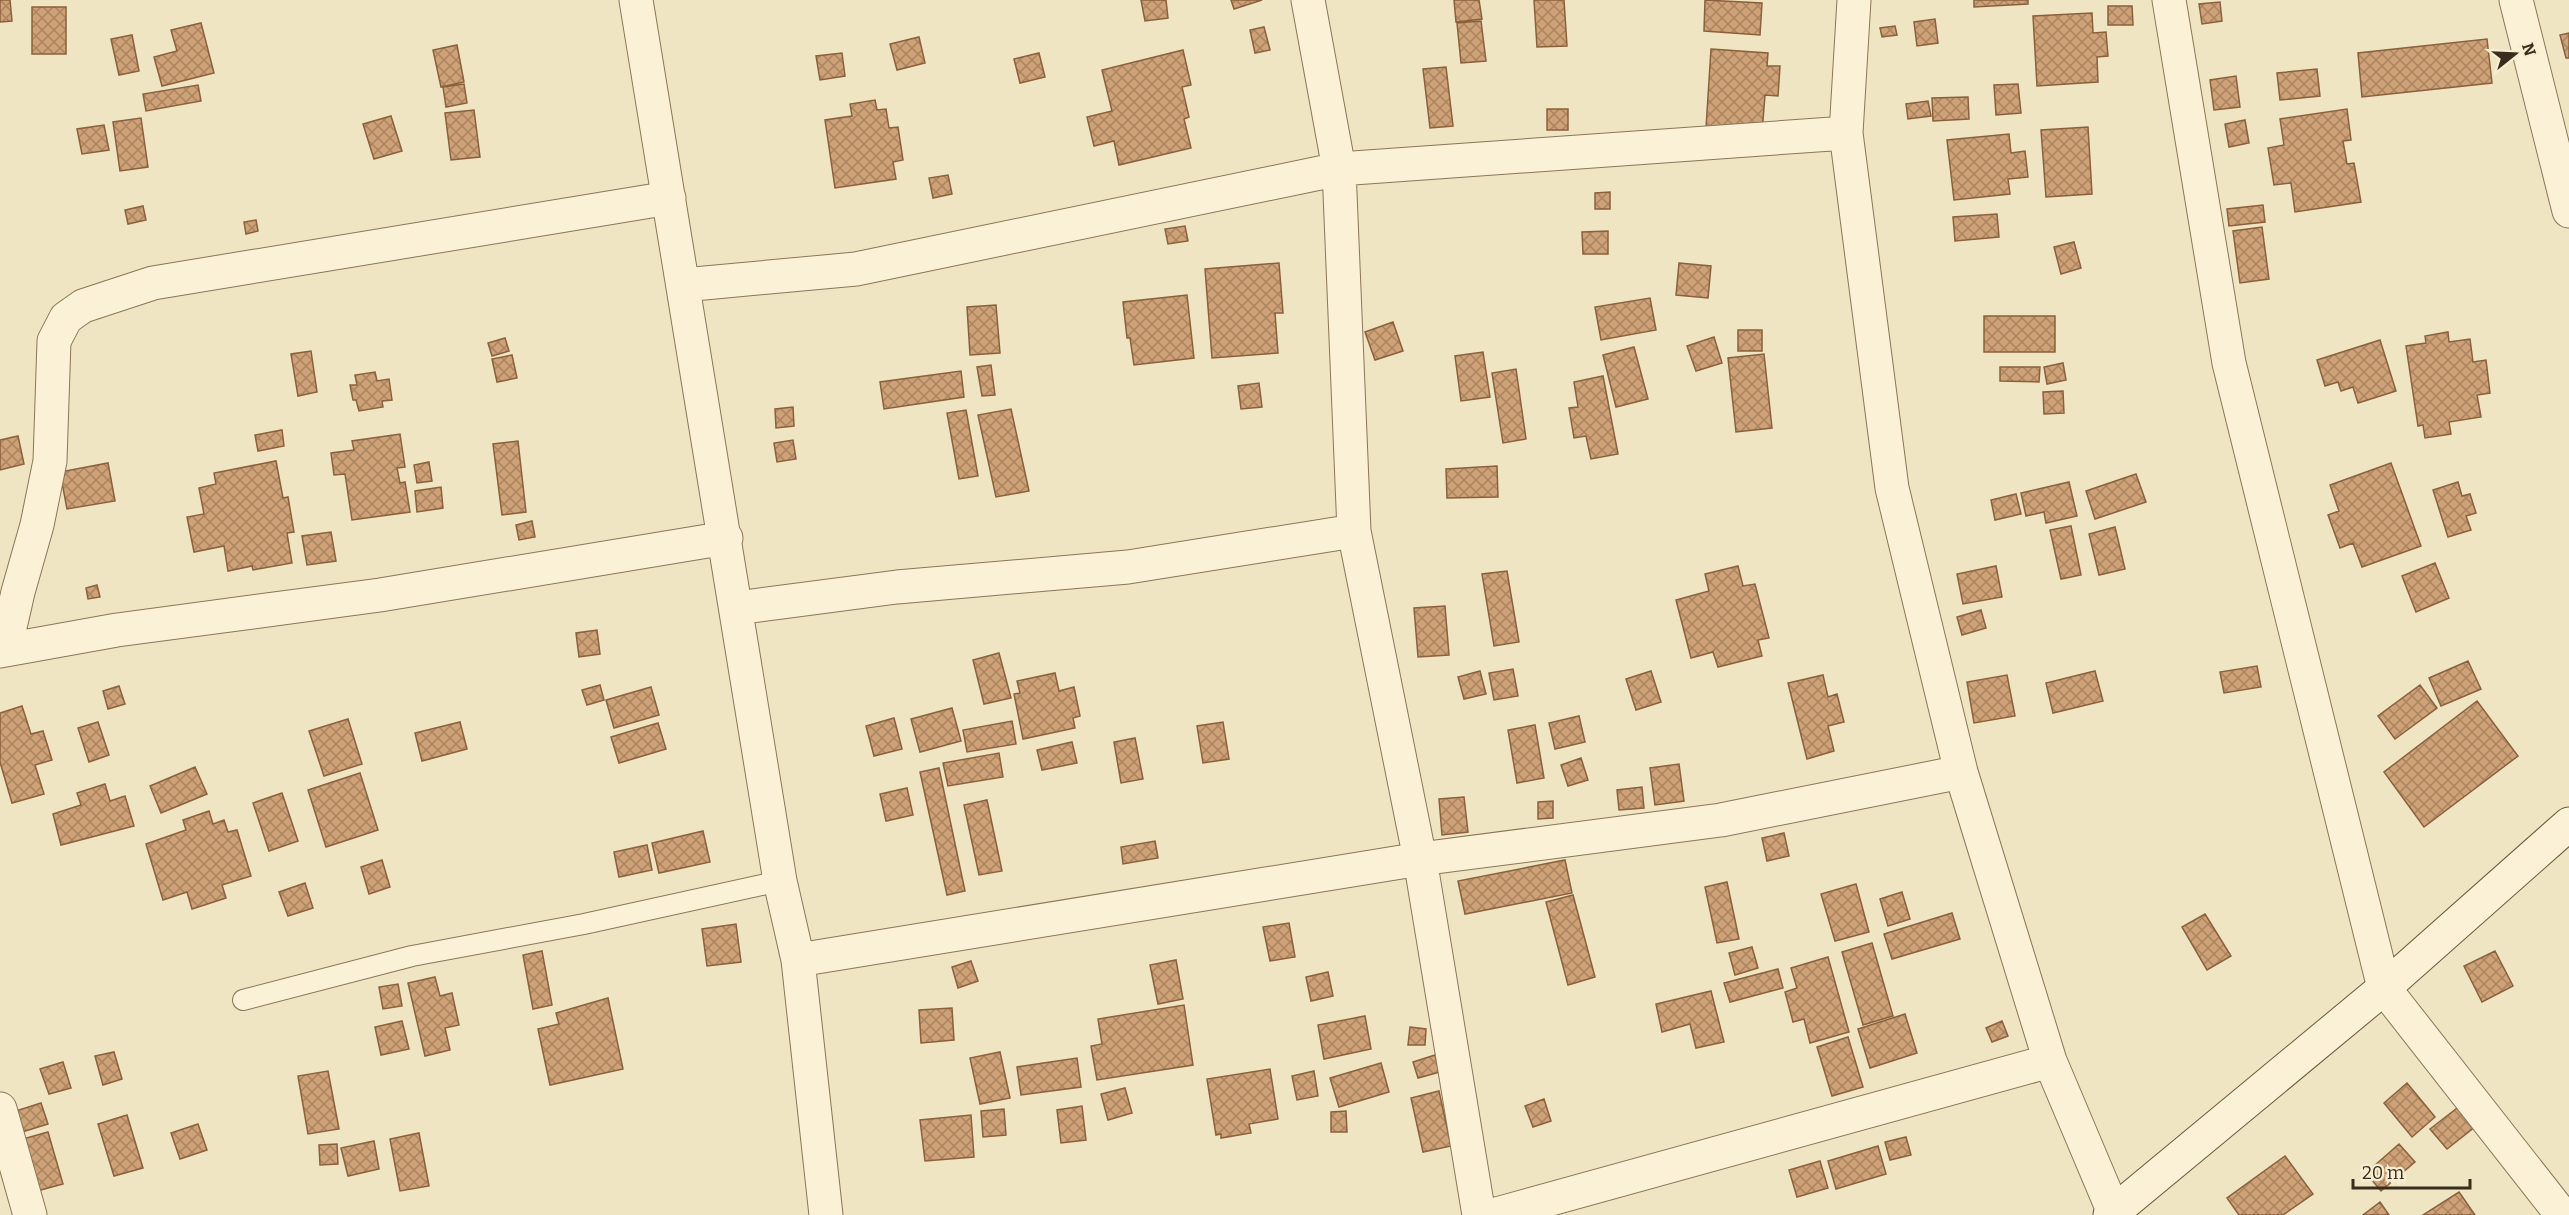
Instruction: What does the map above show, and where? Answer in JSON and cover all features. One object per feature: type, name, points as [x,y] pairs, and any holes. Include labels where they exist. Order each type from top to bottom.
[{"type":"street","points":[[636,0],[726,538],[780,881],[798,960],[826,1215]]},
{"type":"street","points":[[1308,0],[1339,170],[1354,531],[1420,859],[1479,1215]]},
{"type":"street","points":[[1854,0],[1846,133],[1892,488],[1961,772],[2050,1061],[2112,1214],[2384,988],[2569,824]]},
{"type":"street","points":[[2169,0],[2229,363],[2384,988],[2562,1215]]},
{"type":"street","points":[[2516,0],[2569,211]]},
{"type":"street","points":[[683,285],[856,269],[1339,170],[1846,133]]},
{"type":"street","points":[[669,198],[153,283],[83,306],[66,318],[54,341],[50,461],[37,525],[2,650],[117,630],[380,595],[726,538]]},
{"type":"street","points":[[737,608],[897,587],[1128,567],[1354,531]]},
{"type":"street","points":[[798,960],[1420,859],[1721,820],[1961,772]]},
{"type":"street","points":[[1493,1215],[2050,1061]]},
{"type":"street","points":[[0,1109],[30,1215]]},
{"type":"lane","points":[[243,1000],[412,956],[584,924],[780,881]]},
{"type":"building","points":[[0,0],[10,0],[12,21],[0,22]]},
{"type":"building","points":[[1141,0],[1166,0],[1168,18],[1145,21]]},
{"type":"building","points":[[1231,0],[1262,0],[1234,9]]},
{"type":"building","points":[[1454,0],[1479,0],[1482,19],[1456,22]]},
{"type":"building","points":[[1534,0],[1564,0],[1567,46],[1537,47]]},
{"type":"building","points":[[1705,0],[1762,3],[1760,35],[1704,31]]},
{"type":"building","points":[[1974,0],[2028,0],[2028,4],[1974,7]]},
{"type":"building","points":[[2220,2],[2222,21],[2202,24],[2199,4]]},
{"type":"building","points":[[2108,6],[2132,6],[2133,25],[2108,25]]},
{"type":"building","points":[[32,7],[66,7],[66,54],[32,54]]},
{"type":"building","points":[[2092,13],[2093,33],[2106,32],[2108,56],[2097,57],[2098,82],[2037,86],[2033,16]]},
{"type":"building","points":[[1935,19],[1938,43],[1917,46],[1914,22]]},
{"type":"building","points":[[1481,21],[1486,61],[1461,63],[1457,23]]},
{"type":"building","points":[[201,23],[214,73],[162,86],[154,57],[177,51],[171,30]]},
{"type":"building","points":[[1895,26],[1897,35],[1882,37],[1880,28]]},
{"type":"building","points":[[1264,27],[1270,50],[1255,53],[1250,30]]},
{"type":"building","points":[[2569,33],[2569,58],[2566,58],[2560,35]]},
{"type":"building","points":[[132,35],[139,71],[119,75],[111,39]]},
{"type":"building","points":[[919,37],[925,63],[897,70],[890,44]]},
{"type":"building","points":[[2487,39],[2492,83],[2362,97],[2358,53]]},
{"type":"building","points":[[457,45],[464,82],[441,87],[433,50]]},
{"type":"building","points":[[1711,49],[1768,53],[1767,66],[1780,66],[1778,96],[1765,95],[1762,133],[1706,128]]},
{"type":"building","points":[[1183,50],[1191,85],[1182,87],[1189,117],[1184,119],[1191,148],[1119,165],[1114,141],[1094,146],[1087,117],[1112,111],[1102,70]]},
{"type":"building","points":[[842,53],[845,76],[820,80],[816,56]]},
{"type":"building","points":[[1039,53],[1045,77],[1020,83],[1014,59]]},
{"type":"building","points":[[1446,67],[1453,126],[1430,128],[1423,69]]},
{"type":"building","points":[[2317,69],[2320,96],[2280,100],[2277,73]]},
{"type":"building","points":[[2236,76],[2240,107],[2214,110],[2210,80]]},
{"type":"building","points":[[464,84],[467,103],[446,107],[443,87]]},
{"type":"building","points":[[2018,84],[2021,113],[1996,115],[1994,85]]},
{"type":"building","points":[[198,85],[201,101],[146,111],[143,94]]},
{"type":"building","points":[[1968,97],[1969,119],[1933,121],[1932,98]]},
{"type":"building","points":[[875,100],[877,110],[886,109],[889,128],[898,127],[903,160],[893,162],[896,179],[835,188],[825,120],[852,116],[850,104]]},
{"type":"building","points":[[1928,101],[1931,116],[1908,119],[1906,104]]},
{"type":"building","points":[[1547,109],[1568,109],[1568,130],[1547,130]]},
{"type":"building","points":[[2347,109],[2351,140],[2343,141],[2347,164],[2354,163],[2361,202],[2295,212],[2291,183],[2274,185],[2268,148],[2284,145],[2280,119]]},
{"type":"building","points":[[474,110],[480,157],[451,160],[445,113]]},
{"type":"building","points":[[391,116],[402,151],[374,159],[363,124]]},
{"type":"building","points":[[141,118],[148,167],[120,171],[113,122]]},
{"type":"building","points":[[2245,120],[2249,143],[2229,147],[2225,124]]},
{"type":"building","points":[[104,125],[109,150],[82,154],[77,129]]},
{"type":"building","points":[[2088,127],[2092,194],[2046,197],[2041,130]]},
{"type":"building","points":[[2009,134],[2011,153],[2025,151],[2028,177],[2008,179],[2010,194],[1954,200],[1947,140]]},
{"type":"building","points":[[948,175],[952,194],[933,198],[929,178]]},
{"type":"building","points":[[1610,192],[1610,209],[1595,209],[1595,193]]},
{"type":"building","points":[[2263,205],[2265,222],[2229,226],[2227,209]]},
{"type":"building","points":[[143,206],[146,220],[128,224],[125,210]]},
{"type":"building","points":[[1997,214],[1999,237],[1955,241],[1953,217]]},
{"type":"building","points":[[256,220],[258,231],[246,234],[244,222]]},
{"type":"building","points":[[1185,226],[1188,241],[1168,244],[1165,229]]},
{"type":"building","points":[[2262,227],[2269,279],[2240,283],[2233,231]]},
{"type":"building","points":[[1608,231],[1608,254],[1583,254],[1582,232]]},
{"type":"building","points":[[2074,242],[2081,268],[2061,274],[2054,247]]},
{"type":"building","points":[[1279,263],[1283,313],[1275,313],[1278,353],[1212,358],[1205,269]]},
{"type":"building","points":[[1679,263],[1711,266],[1708,298],[1676,295]]},
{"type":"building","points":[[1187,295],[1194,358],[1134,365],[1130,338],[1127,338],[1123,302]]},
{"type":"building","points":[[1650,298],[1656,330],[1601,340],[1595,307]]},
{"type":"building","points":[[996,305],[1000,353],[970,355],[967,307]]},
{"type":"building","points":[[1984,316],[2055,316],[2055,352],[1984,352]]},
{"type":"building","points":[[1393,322],[1403,351],[1375,360],[1365,332]]},
{"type":"building","points":[[1738,330],[1762,330],[1762,351],[1738,351]]},
{"type":"building","points":[[2448,332],[2449,342],[2470,339],[2473,362],[2486,360],[2490,393],[2477,395],[2481,417],[2449,422],[2451,434],[2425,438],[2423,425],[2418,426],[2406,346],[2426,343],[2425,336]]},
{"type":"building","points":[[1714,337],[1722,363],[1696,371],[1687,346]]},
{"type":"building","points":[[505,338],[509,351],[492,356],[488,343]]},
{"type":"building","points":[[2380,340],[2396,391],[2358,403],[2353,387],[2341,391],[2338,382],[2325,386],[2317,360]]},
{"type":"building","points":[[1634,347],[1648,399],[1616,407],[1603,355]]},
{"type":"building","points":[[311,351],[317,392],[298,396],[291,354]]},
{"type":"building","points":[[1483,352],[1490,397],[1461,401],[1455,356]]},
{"type":"building","points":[[1764,354],[1772,428],[1736,432],[1728,358]]},
{"type":"building","points":[[512,355],[517,378],[497,382],[492,359]]},
{"type":"building","points":[[2063,363],[2066,380],[2047,384],[2044,367]]},
{"type":"building","points":[[991,365],[995,395],[982,396],[977,367]]},
{"type":"building","points":[[2000,367],[2040,367],[2039,382],[2000,381]]},
{"type":"building","points":[[1516,369],[1526,439],[1503,443],[1492,373]]},
{"type":"building","points":[[961,371],[964,397],[884,409],[880,382]]},
{"type":"building","points":[[375,372],[377,381],[389,379],[392,400],[382,401],[383,407],[359,411],[356,400],[353,400],[350,385],[357,385],[355,375]]},
{"type":"building","points":[[1603,376],[1618,454],[1591,459],[1586,436],[1574,438],[1569,408],[1578,407],[1574,382]]},
{"type":"building","points":[[1259,383],[1262,407],[1241,409],[1238,386]]},
{"type":"building","points":[[2063,391],[2064,413],[2044,414],[2043,392]]},
{"type":"building","points":[[793,407],[794,426],[776,428],[775,409]]},
{"type":"building","points":[[1011,409],[1029,491],[996,497],[978,415]]},
{"type":"building","points":[[966,410],[978,476],[959,479],[947,413]]},
{"type":"building","points":[[282,430],[284,446],[258,451],[255,435]]},
{"type":"building","points":[[400,434],[405,467],[397,468],[400,483],[405,482],[410,512],[352,520],[345,474],[334,475],[331,453],[354,450],[352,441]]},
{"type":"building","points":[[18,436],[24,464],[0,470],[0,440]]},
{"type":"building","points":[[793,440],[796,459],[777,462],[774,443]]},
{"type":"building","points":[[518,441],[526,512],[502,515],[493,444]]},
{"type":"building","points":[[276,461],[283,498],[288,497],[294,532],[287,533],[292,563],[253,570],[252,566],[228,571],[224,546],[194,552],[187,517],[204,514],[199,488],[216,484],[214,473]]},
{"type":"building","points":[[429,462],[432,481],[417,483],[414,465]]},
{"type":"building","points":[[108,463],[115,501],[67,509],[60,472]]},
{"type":"building","points":[[2391,463],[2421,546],[2362,567],[2353,543],[2340,548],[2328,515],[2339,511],[2330,485]]},
{"type":"building","points":[[1497,466],[1498,497],[1447,498],[1446,469]]},
{"type":"building","points":[[2136,474],[2146,502],[2095,519],[2086,491]]},
{"type":"building","points":[[2069,482],[2077,516],[2046,523],[2044,512],[2026,516],[2021,493]]},
{"type":"building","points":[[2458,482],[2462,496],[2470,494],[2476,513],[2466,516],[2471,530],[2448,537],[2433,490]]},
{"type":"building","points":[[441,487],[443,508],[417,512],[415,491]]},
{"type":"building","points":[[2016,494],[2021,514],[1995,520],[1991,500]]},
{"type":"building","points":[[532,521],[535,537],[519,540],[516,525]]},
{"type":"building","points":[[2071,526],[2081,575],[2061,579],[2050,530]]},
{"type":"building","points":[[2115,527],[2125,569],[2099,575],[2089,534]]},
{"type":"building","points":[[331,532],[336,561],[307,565],[302,536]]},
{"type":"building","points":[[2435,563],[2449,598],[2416,612],[2402,576]]},
{"type":"building","points":[[1738,566],[1743,586],[1755,584],[1769,638],[1758,640],[1762,656],[1718,667],[1713,652],[1691,658],[1676,600],[1709,591],[1705,574]]},
{"type":"building","points":[[1996,566],[2002,597],[1963,604],[1957,574]]},
{"type":"building","points":[[1507,571],[1519,642],[1494,646],[1482,574]]},
{"type":"building","points":[[97,585],[100,597],[88,599],[86,588]]},
{"type":"building","points":[[1445,606],[1449,655],[1418,657],[1414,608]]},
{"type":"building","points":[[1981,610],[1986,628],[1962,635],[1957,617]]},
{"type":"building","points":[[597,630],[600,654],[579,657],[576,633]]},
{"type":"building","points":[[999,653],[1011,698],[984,704],[973,660]]},
{"type":"building","points":[[2468,661],[2481,689],[2441,706],[2429,678]]},
{"type":"building","points":[[2257,666],[2261,687],[2224,693],[2220,672]]},
{"type":"building","points":[[1513,669],[1518,696],[1494,700],[1489,673]]},
{"type":"building","points":[[1480,671],[1486,694],[1464,699],[1458,677]]},
{"type":"building","points":[[1651,671],[1661,702],[1636,710],[1626,679]]},
{"type":"building","points":[[2095,671],[2103,701],[2053,713],[2046,683]]},
{"type":"building","points":[[1055,673],[1059,691],[1074,687],[1080,716],[1073,718],[1075,728],[1023,739],[1014,694],[1020,693],[1017,681]]},
{"type":"building","points":[[1823,675],[1828,697],[1837,694],[1844,722],[1828,726],[1834,751],[1807,759],[1788,683]]},
{"type":"building","points":[[2007,675],[2015,716],[1974,723],[1967,682]]},
{"type":"building","points":[[600,685],[604,700],[587,705],[582,690]]},
{"type":"building","points":[[2420,685],[2437,708],[2395,739],[2378,716]]},
{"type":"building","points":[[119,686],[125,704],[108,709],[103,691]]},
{"type":"building","points":[[651,687],[659,715],[614,728],[606,700]]},
{"type":"building","points":[[2477,701],[2518,756],[2424,827],[2384,772]]},
{"type":"building","points":[[22,706],[31,734],[43,731],[52,760],[35,765],[44,794],[12,803],[0,762],[0,713]]},
{"type":"building","points":[[952,708],[961,741],[920,752],[911,719]]},
{"type":"building","points":[[1579,716],[1585,742],[1555,749],[1549,723]]},
{"type":"building","points":[[894,718],[902,749],[874,756],[866,726]]},
{"type":"building","points":[[348,719],[362,764],[324,776],[309,731]]},
{"type":"building","points":[[1012,721],[1016,744],[967,752],[963,730]]},
{"type":"building","points":[[98,722],[109,755],[89,762],[78,728]]},
{"type":"building","points":[[460,722],[467,749],[422,761],[415,733]]},
{"type":"building","points":[[1223,722],[1229,759],[1203,763],[1197,726]]},
{"type":"building","points":[[658,723],[666,749],[619,763],[611,737]]},
{"type":"building","points":[[1535,725],[1544,778],[1517,783],[1508,730]]},
{"type":"building","points":[[1135,738],[1143,779],[1121,783],[1114,742]]},
{"type":"building","points":[[1072,742],[1077,763],[1042,770],[1037,750]]},
{"type":"building","points":[[999,753],[1003,777],[948,786],[943,763]]},
{"type":"building","points":[[1581,758],[1588,780],[1568,786],[1561,765]]},
{"type":"building","points":[[1679,764],[1684,801],[1655,805],[1650,768]]},
{"type":"building","points":[[195,767],[207,794],[161,813],[150,786]]},
{"type":"building","points":[[939,768],[965,891],[947,895],[920,772]]},
{"type":"building","points":[[360,773],[378,830],[326,847],[308,790]]},
{"type":"building","points":[[105,784],[110,801],[125,796],[134,826],[61,845],[53,814],[81,805],[77,793]]},
{"type":"building","points":[[1642,787],[1644,808],[1619,810],[1617,790]]},
{"type":"building","points":[[907,788],[913,815],[886,821],[880,794]]},
{"type":"building","points":[[282,793],[298,841],[269,851],[253,803]]},
{"type":"building","points":[[1464,797],[1468,832],[1442,835],[1439,799]]},
{"type":"building","points":[[987,800],[1002,871],[979,875],[964,805]]},
{"type":"building","points":[[1553,801],[1553,818],[1538,819],[1538,802]]},
{"type":"building","points":[[209,811],[213,824],[224,820],[228,832],[237,830],[251,876],[222,885],[226,898],[192,909],[187,892],[163,900],[146,844],[186,830],[183,820]]},
{"type":"building","points":[[703,831],[710,862],[659,873],[652,843]]},
{"type":"building","points":[[1784,833],[1789,856],[1767,861],[1762,838]]},
{"type":"building","points":[[1155,841],[1158,858],[1123,864],[1121,847]]},
{"type":"building","points":[[647,845],[652,870],[619,877],[614,852]]},
{"type":"building","points":[[382,860],[390,887],[369,894],[361,867]]},
{"type":"building","points":[[1565,860],[1572,893],[1465,914],[1458,881]]},
{"type":"building","points":[[1727,882],[1739,939],[1717,943],[1705,887]]},
{"type":"building","points":[[305,883],[313,908],[288,916],[279,892]]},
{"type":"building","points":[[1856,884],[1869,932],[1835,941],[1821,894]]},
{"type":"building","points":[[1902,892],[1910,919],[1888,926],[1880,899]]},
{"type":"building","points":[[1573,895],[1595,977],[1568,985],[1546,902]]},
{"type":"building","points":[[1952,913],[1960,939],[1892,959],[1884,934]]},
{"type":"building","points":[[2205,914],[2231,956],[2207,970],[2182,927]]},
{"type":"building","points":[[1289,923],[1295,957],[1270,961],[1263,927]]},
{"type":"building","points":[[736,924],[741,962],[707,966],[702,929]]},
{"type":"building","points":[[1872,943],[1893,1016],[1863,1025],[1842,952]]},
{"type":"building","points":[[1752,947],[1758,968],[1735,975],[1729,953]]},
{"type":"building","points":[[542,951],[552,1005],[533,1009],[523,955]]},
{"type":"building","points":[[2495,951],[2513,986],[2482,1002],[2464,966]]},
{"type":"building","points":[[1828,957],[1849,1032],[1810,1043],[1804,1019],[1793,1022],[1785,992],[1797,988],[1791,968]]},
{"type":"building","points":[[1176,960],[1183,999],[1158,1004],[1150,965]]},
{"type":"building","points":[[971,961],[978,981],[958,988],[952,967]]},
{"type":"building","points":[[1778,969],[1783,988],[1730,1002],[1724,983]]},
{"type":"building","points":[[1328,972],[1333,996],[1311,1001],[1306,977]]},
{"type":"building","points":[[435,977],[440,996],[452,993],[459,1025],[445,1028],[450,1050],[425,1056],[408,983]]},
{"type":"building","points":[[398,984],[402,1006],[383,1009],[379,987]]},
{"type":"building","points":[[1711,991],[1724,1042],[1696,1048],[1690,1024],[1662,1032],[1656,1004]]},
{"type":"building","points":[[608,998],[623,1069],[550,1085],[538,1029],[559,1024],[556,1013]]},
{"type":"building","points":[[1184,1005],[1193,1065],[1097,1080],[1091,1046],[1102,1044],[1098,1019]]},
{"type":"building","points":[[952,1008],[954,1040],[921,1043],[919,1010]]},
{"type":"building","points":[[1905,1014],[1917,1053],[1870,1068],[1858,1029]]},
{"type":"building","points":[[1365,1016],[1371,1049],[1324,1059],[1318,1025]]},
{"type":"building","points":[[402,1021],[409,1049],[381,1055],[375,1027]]},
{"type":"building","points":[[2002,1021],[2008,1036],[1992,1042],[1986,1028]]},
{"type":"building","points":[[1410,1027],[1426,1029],[1425,1045],[1408,1045]]},
{"type":"building","points":[[1848,1037],[1863,1087],[1832,1096],[1817,1047]]},
{"type":"building","points":[[114,1052],[122,1079],[103,1085],[95,1056]]},
{"type":"building","points":[[1000,1052],[1010,1098],[980,1104],[970,1058]]},
{"type":"building","points":[[1435,1055],[1440,1072],[1418,1078],[1413,1062]]},
{"type":"building","points":[[1077,1058],[1081,1087],[1021,1095],[1017,1067]]},
{"type":"building","points":[[63,1062],[71,1088],[49,1094],[40,1069]]},
{"type":"building","points":[[1381,1063],[1389,1092],[1339,1107],[1330,1078]]},
{"type":"building","points":[[1270,1069],[1278,1119],[1249,1124],[1251,1133],[1221,1138],[1221,1134],[1216,1135],[1207,1079]]},
{"type":"building","points":[[328,1071],[339,1129],[308,1134],[298,1076]]},
{"type":"building","points":[[1314,1071],[1318,1096],[1297,1100],[1292,1076]]},
{"type":"building","points":[[2407,1083],[2435,1117],[2412,1137],[2384,1103]]},
{"type":"building","points":[[1125,1088],[1132,1113],[1108,1120],[1101,1094]]},
{"type":"building","points":[[1439,1091],[1451,1146],[1423,1152],[1411,1098]]},
{"type":"building","points":[[1544,1099],[1551,1121],[1533,1127],[1525,1106]]},
{"type":"building","points":[[41,1103],[48,1124],[22,1132],[16,1111]]},
{"type":"building","points":[[2461,1105],[2476,1126],[2447,1149],[2430,1129]]},
{"type":"building","points":[[1082,1106],[1086,1140],[1061,1143],[1057,1110]]},
{"type":"building","points":[[1004,1109],[1006,1135],[983,1137],[981,1111]]},
{"type":"building","points":[[1346,1111],[1347,1132],[1331,1132],[1331,1112]]},
{"type":"building","points":[[127,1115],[143,1168],[114,1176],[98,1124]]},
{"type":"building","points":[[971,1115],[974,1157],[925,1161],[920,1120]]},
{"type":"building","points":[[198,1124],[207,1150],[180,1159],[171,1133]]},
{"type":"building","points":[[48,1132],[63,1184],[37,1191],[23,1139]]},
{"type":"building","points":[[419,1133],[429,1186],[400,1191],[390,1139]]},
{"type":"building","points":[[1906,1137],[1911,1155],[1890,1160],[1885,1142]]},
{"type":"building","points":[[374,1141],[379,1169],[348,1176],[341,1148]]},
{"type":"building","points":[[337,1144],[338,1164],[320,1165],[319,1145]]},
{"type":"building","points":[[2399,1144],[2415,1162],[2381,1191],[2366,1173]]},
{"type":"building","points":[[1878,1146],[1886,1174],[1836,1189],[1828,1161]]},
{"type":"building","points":[[2285,1156],[2313,1194],[2283,1215],[2239,1215],[2227,1198]]},
{"type":"building","points":[[1820,1161],[1828,1188],[1797,1197],[1789,1170]]},
{"type":"building","points":[[2459,1192],[2475,1215],[2423,1215]]},
{"type":"building","points":[[2380,1202],[2389,1215],[2363,1215]]}]
